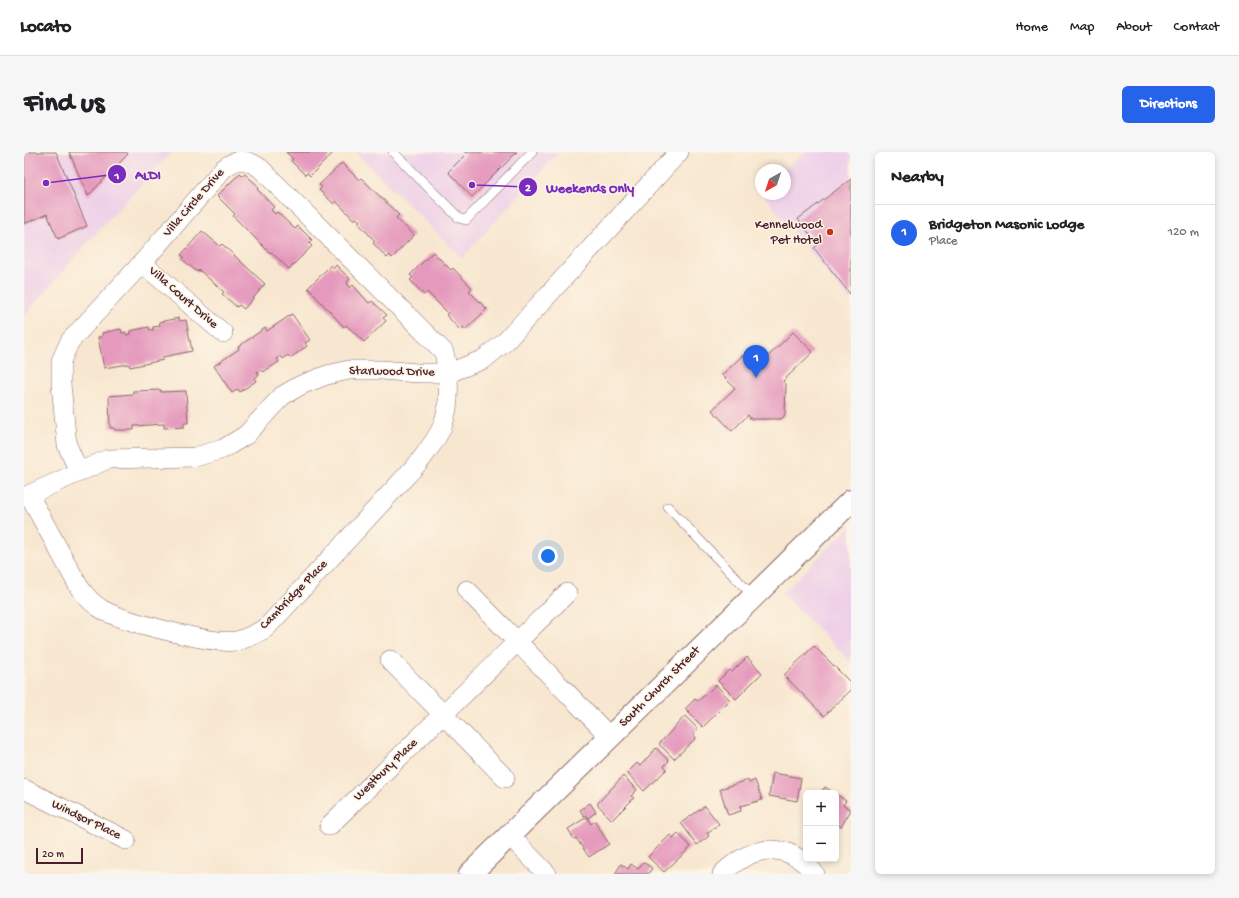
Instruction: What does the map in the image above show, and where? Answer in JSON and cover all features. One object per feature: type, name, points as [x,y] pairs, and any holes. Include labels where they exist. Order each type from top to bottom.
[{"type":"street","name":"Starwood Drive","points":[[27,496],[108,459],[195,457],[223,450],[246,435],[282,396],[301,385],[326,375],[349,370],[449,373],[484,359],[505,342],[679,152]]},
{"type":"street","name":"Villa Circle Drive","points":[[79,472],[67,445],[61,384],[61,361],[70,341],[142,263],[223,169],[235,160],[248,160],[260,168],[444,352],[449,373]]},
{"type":"street","name":"Villa Court Drive","points":[[142,263],[223,333]]},
{"type":"street","name":"Cambridge Place","points":[[27,496],[79,587],[88,599],[98,607],[125,620],[214,642],[235,641],[252,636],[266,628],[424,455],[442,426],[447,405],[449,373]]},
{"type":"street","name":"South Church Street","points":[[470,874],[851,501]]},
{"type":"street","points":[[467,590],[610,737]]},
{"type":"street","name":"Westbury Place","points":[[329,826],[567,593]]},
{"type":"street","points":[[390,660],[505,778]]},
{"type":"street","name":"Windsor Place","points":[[24,789],[126,840]]},
{"type":"street","points":[[510,836],[547,874]]},
{"type":"street","points":[[722,874],[744,857],[763,849],[779,849],[808,865],[815,874]]},
{"type":"lane","points":[[393,152],[459,218],[466,220],[532,152]]},
{"type":"lane","points":[[668,507],[753,596]]},
{"type":"shaded area","points":[[24,152],[172,152],[94,235],[24,316]]},
{"type":"shaded area","points":[[355,152],[559,152],[462,258]]},
{"type":"shaded area","points":[[805,152],[851,152],[851,302],[768,200],[791,200],[791,164]]},
{"type":"shaded area","points":[[851,526],[851,662],[782,593]]},
{"type":"building","points":[[24,152],[56,152],[87,226],[58,239],[47,214],[24,224]]},
{"type":"building","points":[[69,152],[126,152],[128,154],[88,196]]},
{"type":"building","points":[[286,152],[333,153],[310,176],[307,173],[305,175],[291,161],[293,159]]},
{"type":"building","points":[[465,152],[517,152],[472,197],[448,172],[466,154]]},
{"type":"building","points":[[342,163],[359,180],[361,178],[399,215],[396,218],[414,235],[392,258],[390,255],[387,258],[373,243],[375,241],[358,223],[360,221],[356,218],[354,220],[336,201],[334,204],[319,190],[322,187],[319,185]]},
{"type":"building","points":[[240,173],[243,176],[245,174],[259,187],[257,189],[274,207],[271,210],[275,214],[277,212],[295,229],[298,226],[312,240],[309,243],[312,246],[289,269],[271,252],[270,253],[233,216],[235,214],[217,196]]},
{"type":"building","name":"Kennelwood Pet Hotel","points":[[851,179],[850,294],[814,248],[818,245],[798,219]]},
{"type":"building","points":[[202,231],[220,246],[222,244],[265,284],[244,309],[239,305],[237,307],[222,294],[224,292],[199,270],[197,272],[182,259],[184,257],[181,255]]},
{"type":"building","points":[[433,252],[451,270],[453,268],[472,288],[469,291],[487,309],[465,330],[463,327],[460,330],[446,315],[448,313],[427,292],[424,295],[410,280],[413,278],[410,275]]},
{"type":"building","points":[[331,265],[334,268],[336,265],[350,279],[347,282],[350,288],[353,285],[369,303],[372,301],[387,315],[383,318],[386,321],[364,342],[346,325],[344,327],[308,288]]},
{"type":"building","points":[[292,314],[310,340],[305,343],[307,346],[290,358],[288,355],[283,359],[281,356],[277,359],[279,362],[263,372],[261,370],[257,372],[259,375],[254,378],[256,381],[240,392],[238,389],[232,393],[214,366],[239,349],[238,347],[265,328],[267,331]]},
{"type":"building","points":[[179,318],[180,321],[186,320],[192,351],[163,357],[163,360],[130,367],[129,364],[104,368],[98,337],[102,337],[102,333],[121,329],[122,333],[126,332],[126,335],[130,334],[130,331],[149,327],[149,330],[153,330],[153,327],[160,326],[159,322]]},
{"type":"building","points":[[793,332],[813,352],[783,381],[786,384],[785,415],[781,419],[751,419],[748,415],[732,431],[712,410],[735,388],[722,375],[743,355],[756,368]]},
{"type":"building","points":[[161,390],[161,392],[186,391],[188,423],[184,423],[184,427],[164,428],[164,424],[134,426],[134,430],[115,430],[114,428],[110,428],[109,396],[133,394],[133,391]]},
{"type":"building","points":[[814,646],[851,683],[851,690],[824,716],[784,675]]},
{"type":"building","points":[[747,657],[762,673],[736,699],[718,681],[729,670],[732,672]]},
{"type":"building","points":[[716,685],[730,700],[703,727],[685,709],[695,699],[698,701]]},
{"type":"building","points":[[685,716],[698,729],[693,734],[696,738],[674,759],[659,744]]},
{"type":"building","points":[[656,748],[669,761],[664,766],[667,769],[644,791],[627,773],[637,763],[640,766]]},
{"type":"building","points":[[773,773],[801,778],[797,801],[769,796]]},
{"type":"building","points":[[623,776],[637,790],[631,796],[634,798],[612,820],[597,804]]},
{"type":"building","points":[[748,780],[749,783],[755,780],[762,800],[740,806],[741,811],[728,815],[720,789]]},
{"type":"building","points":[[839,796],[846,801],[843,805],[851,810],[841,827],[839,825]]},
{"type":"building","points":[[590,803],[596,812],[588,818],[586,815],[584,816],[580,810]]},
{"type":"building","points":[[705,806],[719,824],[707,833],[709,836],[697,845],[681,823]]},
{"type":"building","points":[[587,817],[591,824],[595,821],[609,844],[589,857],[568,829]]},
{"type":"building","points":[[678,833],[691,847],[664,872],[648,857],[670,835],[673,838]]},
{"type":"building","points":[[643,862],[652,868],[648,874],[615,874],[621,864],[628,869],[631,864],[638,869]]},
{"type":"place","name":"ALDI","points":[[46,183]]},
{"type":"place","name":"Weekends Only","points":[[472,185]]},
{"type":"place","name":"Kennelwood Pet Hotel","points":[[830,232]]},
{"type":"place","name":"Bridgeton Masonic Lodge","points":[[756,378]]}]
